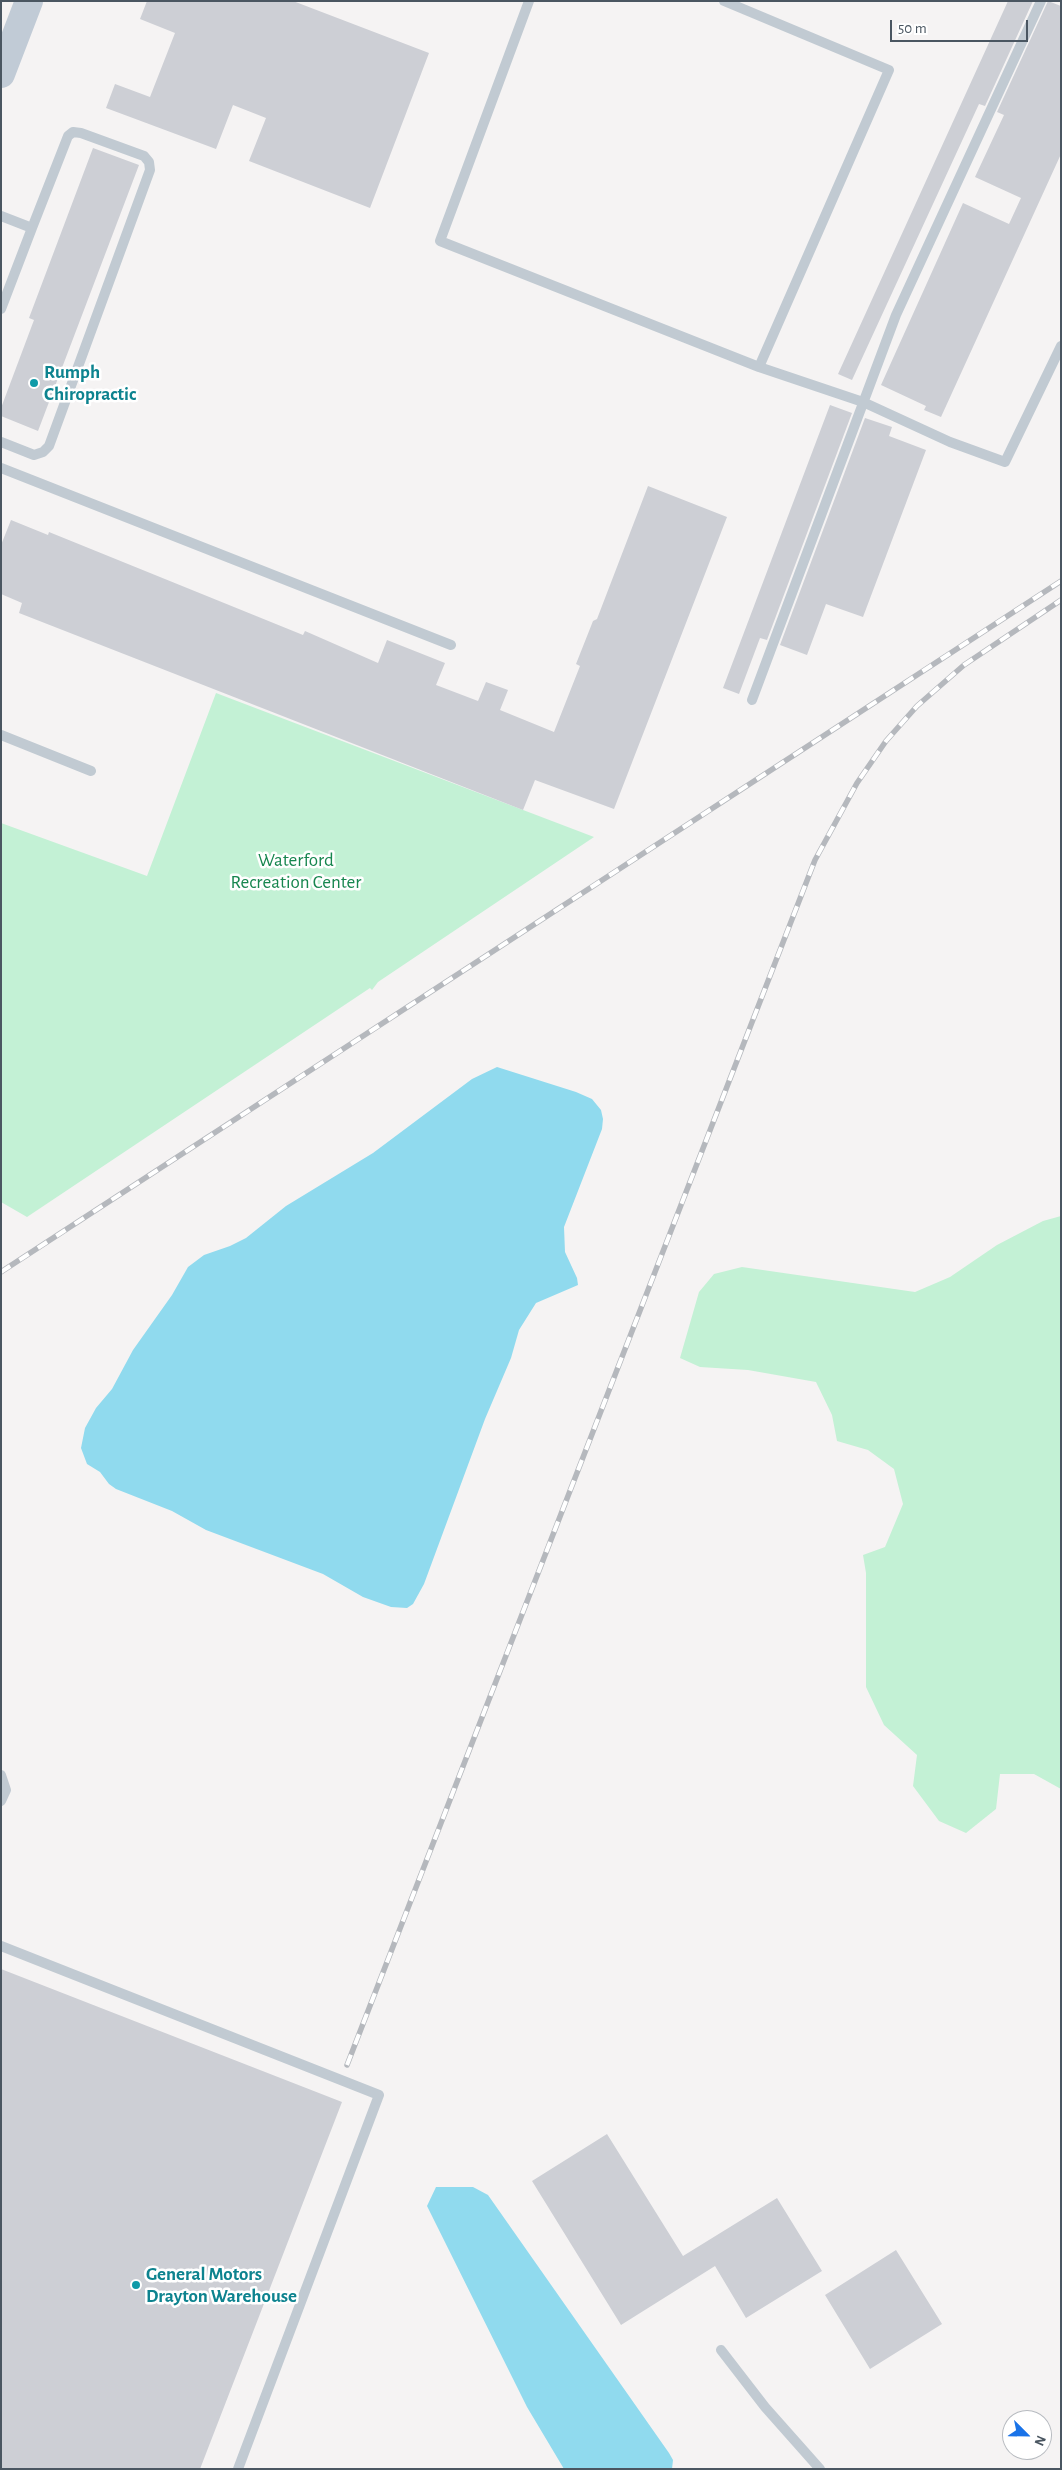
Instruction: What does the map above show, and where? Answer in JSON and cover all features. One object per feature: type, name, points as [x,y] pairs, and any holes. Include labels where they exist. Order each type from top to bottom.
[{"type":"main road","points":[[1,74],[29,1]]},
{"type":"lane","points":[[529,1],[440,241],[759,367],[863,402],[950,442],[1005,462],[1061,346]]},
{"type":"lane","points":[[724,1],[889,70],[759,367]]},
{"type":"lane","points":[[752,700],[896,315],[1041,1]]},
{"type":"lane","points":[[1,309],[68,136],[73,132],[81,133],[144,156],[149,162],[150,170],[49,446],[43,452],[34,455],[1,442]]},
{"type":"lane","points":[[1,216],[32,228]]},
{"type":"lane","points":[[1,468],[451,645]]},
{"type":"lane","points":[[1,735],[92,771]]},
{"type":"lane","points":[[1,1775],[6,1790],[1,1801]]},
{"type":"lane","points":[[1,1946],[379,2095],[238,2469]]},
{"type":"lane","points":[[721,2350],[764,2407],[820,2469]]},
{"type":"green space","name":"Waterford Recreation Center","points":[[216,693],[594,837],[378,982],[372,990],[370,988],[27,1217],[1,1202],[1,823],[147,876]]},
{"type":"green space","points":[[1061,1216],[1061,1789],[1034,1774],[1000,1774],[996,1809],[966,1833],[939,1821],[913,1786],[917,1755],[884,1725],[866,1687],[866,1573],[863,1555],[885,1547],[903,1504],[894,1469],[868,1450],[837,1441],[832,1415],[816,1382],[748,1370],[700,1367],[680,1358],[699,1292],[714,1274],[742,1267],[915,1292],[950,1277],[997,1245],[1043,1221]]},
{"type":"water","points":[[497,1067],[576,1092],[592,1099],[601,1110],[603,1119],[602,1129],[564,1227],[565,1252],[577,1278],[578,1285],[536,1303],[519,1330],[511,1358],[485,1419],[424,1584],[413,1604],[407,1608],[391,1607],[363,1597],[323,1574],[206,1530],[172,1511],[116,1489],[109,1484],[100,1472],[87,1464],[81,1448],[85,1428],[96,1408],[112,1389],[133,1350],[172,1295],[188,1267],[204,1255],[246,1238],[286,1206],[373,1153],[472,1079]]},
{"type":"water","points":[[436,2187],[473,2187],[488,2195],[669,2453],[673,2460],[672,2469],[564,2469],[527,2407],[427,2206]]},
{"type":"building","points":[[147,1],[293,1],[429,53],[370,208],[249,161],[266,118],[233,105],[216,149],[106,108],[115,84],[150,97],[175,33],[140,19]]},
{"type":"building","points":[[1008,1],[1033,1],[985,106],[979,104],[852,380],[838,374]]},
{"type":"building","points":[[1048,1],[1061,6],[1061,154],[941,417],[924,410],[926,406],[881,385],[963,203],[1009,224],[1021,198],[975,177],[1004,115],[997,112]]},
{"type":"building","points":[[93,148],[139,165],[38,431],[1,416],[1,408],[34,320],[29,318]]},
{"type":"building","points":[[830,405],[852,413],[767,640],[760,638],[739,694],[723,688]]},
{"type":"building","points":[[865,418],[892,427],[889,436],[926,450],[863,617],[826,604],[807,655],[780,645]]},
{"type":"building","points":[[648,486],[727,517],[614,809],[535,780],[523,810],[19,613],[22,603],[1,594],[1,545],[11,520],[48,535],[49,532],[303,635],[305,631],[378,663],[387,640],[445,663],[436,685],[478,701],[486,682],[508,690],[500,710],[554,732],[580,666],[576,664],[593,621],[597,619]]},
{"type":"building","name":"General Motors Drayton Warehouse","points":[[1,1969],[342,2102],[200,2469],[1,2469]]},
{"type":"building","points":[[607,2134],[683,2256],[777,2198],[822,2271],[746,2318],[715,2266],[621,2325],[532,2181]]},
{"type":"building","points":[[896,2250],[942,2324],[870,2369],[825,2295]]},
{"type":"railway","points":[[1,1272],[1061,581]]},
{"type":"railway","points":[[347,2065],[815,860],[857,783],[886,741],[917,706],[964,665],[1061,600]]},
{"type":"place","name":"Rumph Chiropractic","points":[[34,383]]},
{"type":"place","name":"General Motors Drayton Warehouse","points":[[136,2285]]}]
